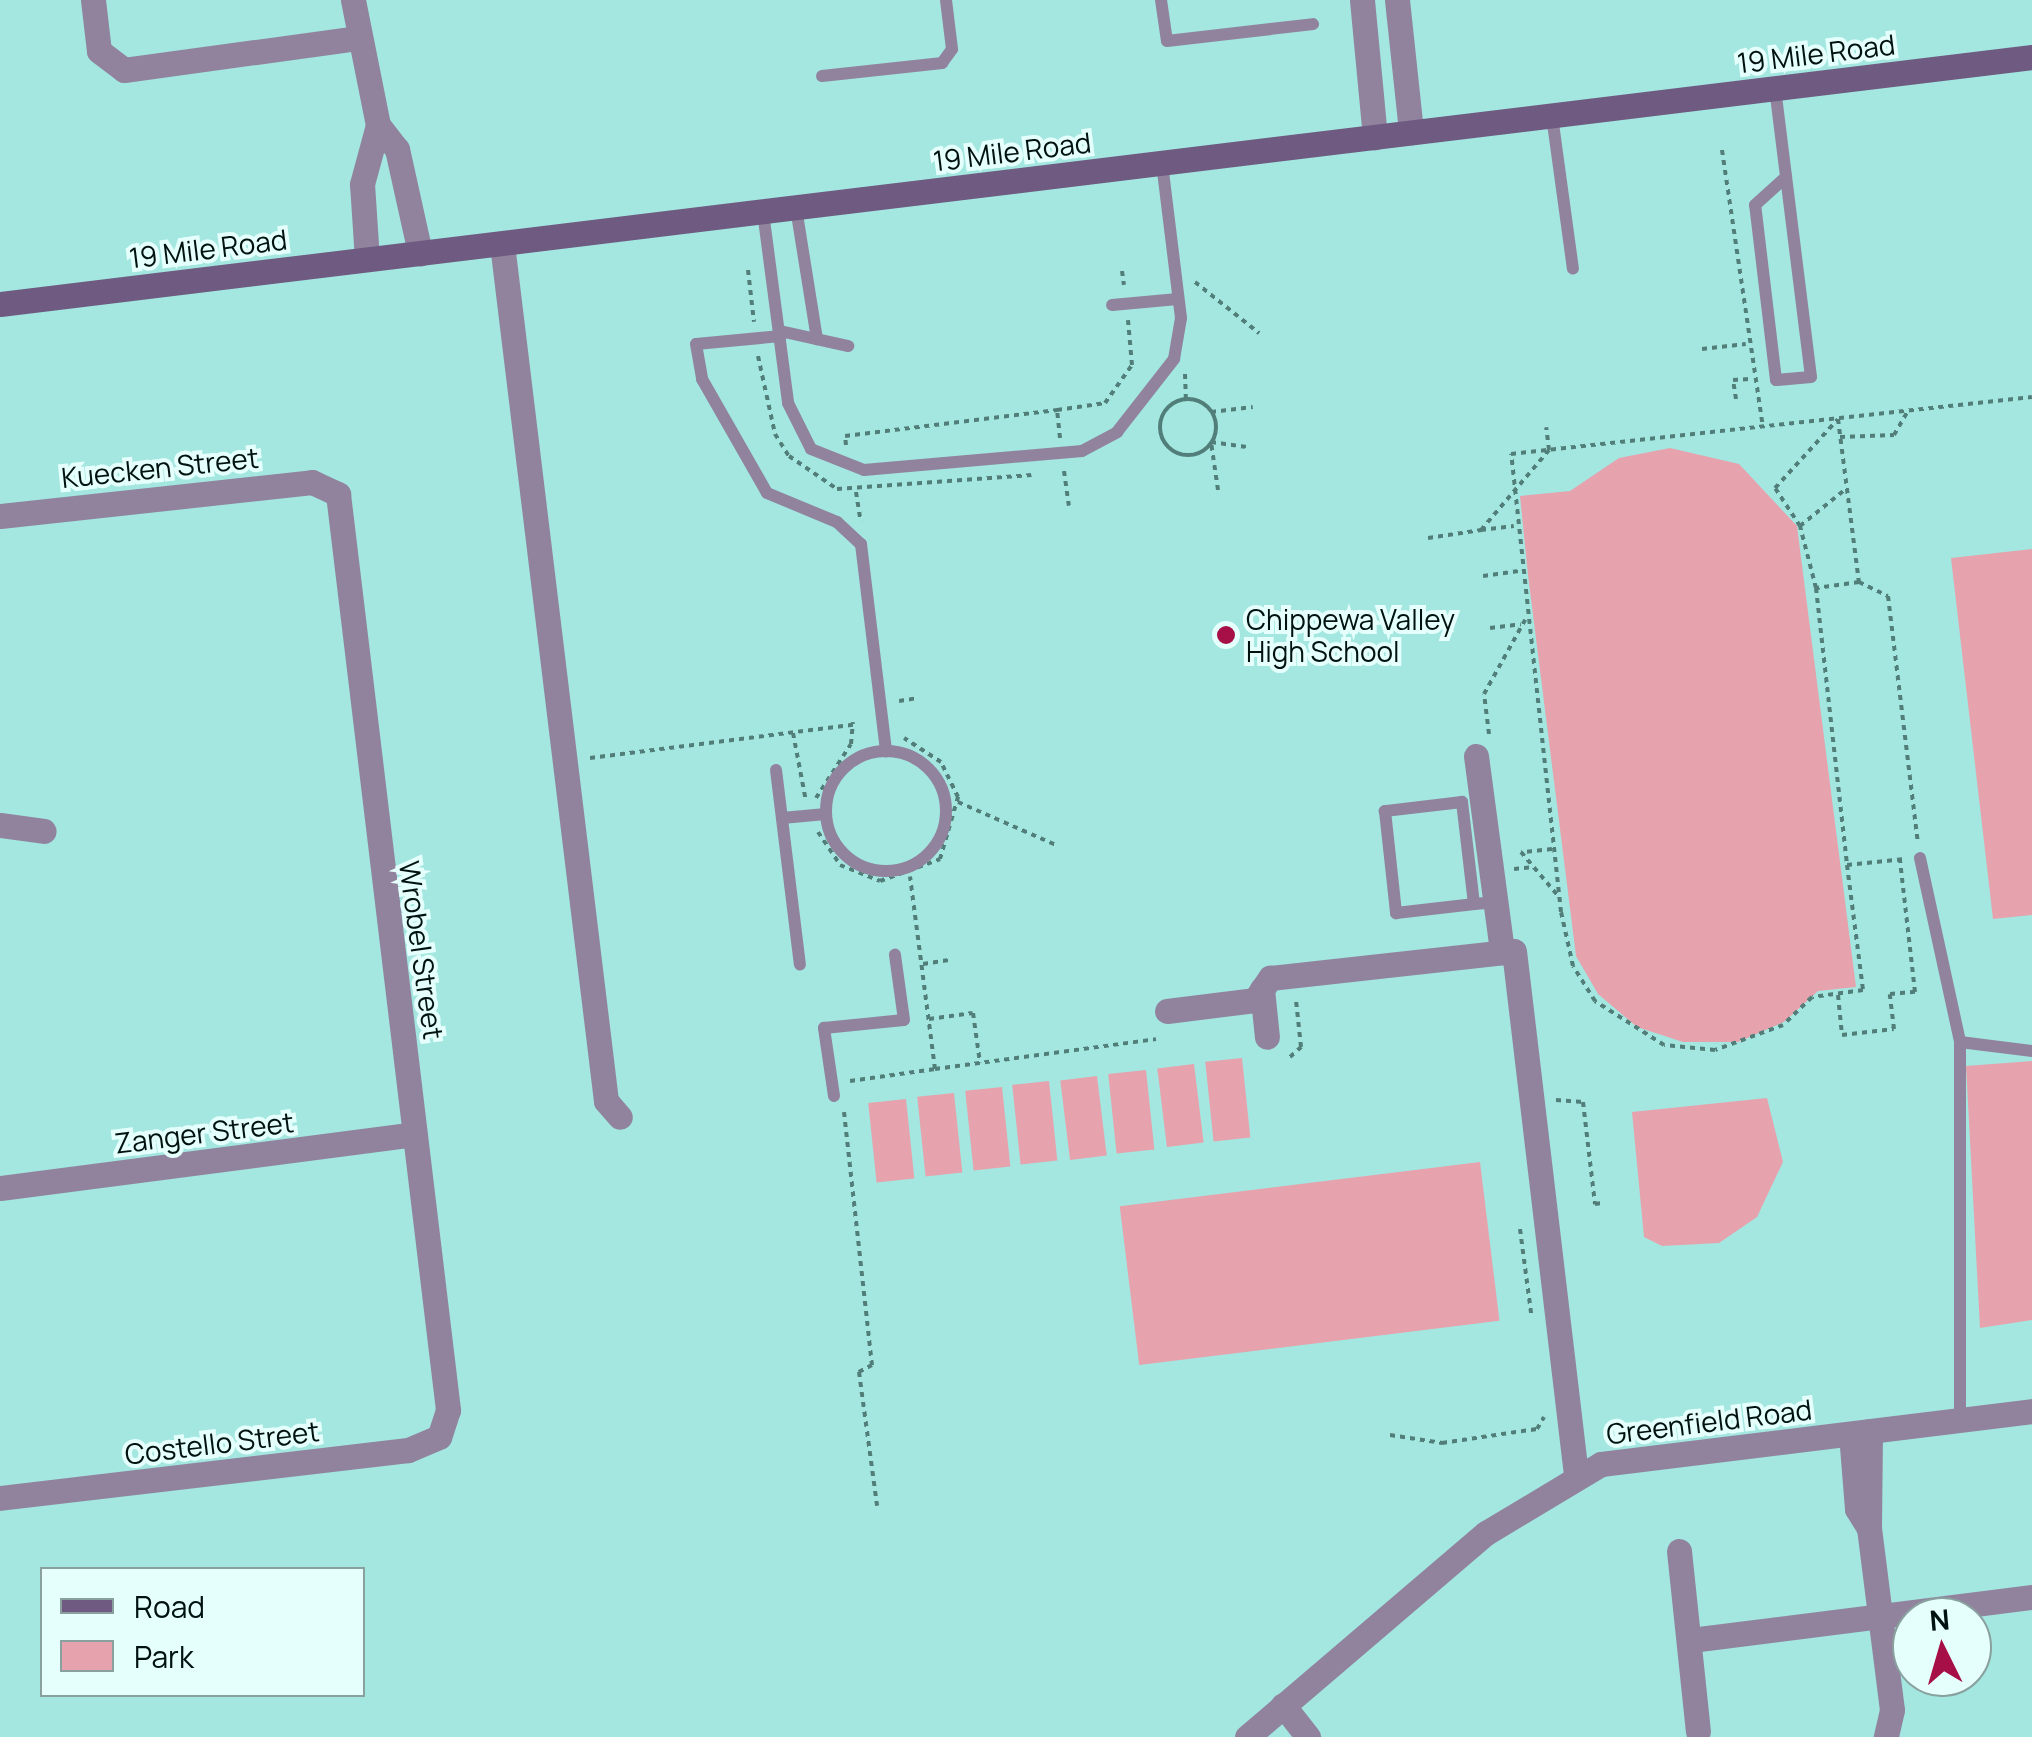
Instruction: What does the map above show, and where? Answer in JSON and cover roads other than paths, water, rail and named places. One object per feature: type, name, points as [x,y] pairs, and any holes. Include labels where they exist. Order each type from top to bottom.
[{"type":"street","points":[[93,0],[99,51],[124,70],[357,38]]},
{"type":"street","points":[[353,0],[357,38],[378,125],[397,149],[420,253]]},
{"type":"street","points":[[1362,0],[1375,136]]},
{"type":"street","points":[[1396,0],[1411,132]]},
{"type":"street","name":"19 Mile Road","points":[[0,304],[2032,57]]},
{"type":"street","points":[[367,260],[362,184],[378,125]]},
{"type":"street","points":[[502,244],[606,1101],[620,1117]]},
{"type":"street","name":"Kuecken Street","points":[[0,516],[326,484]]},
{"type":"street","name":"Wrobel Street","points":[[326,484],[346,520],[446,1429]]},
{"type":"street","points":[[1476,756],[1472,801],[1484,903],[1502,952]]},
{"type":"street","points":[[0,825],[44,831]]},
{"type":"street","points":[[1167,1011],[1255,1000],[1270,978],[1514,951],[1576,1475]]},
{"type":"street","points":[[1262,989],[1266,1037]]},
{"type":"street","name":"Zanger Street","points":[[0,1188],[415,1134]]},
{"type":"street","name":"Greenfield Road","points":[[1248,1737],[1486,1533],[1576,1475],[1626,1457],[2032,1411]]},
{"type":"street","name":"Costello Street","points":[[0,1498],[408,1450],[446,1429]]},
{"type":"street","points":[[1860,1432],[1858,1509],[1868,1528],[1892,1710],[1886,1737]]},
{"type":"street","points":[[1679,1551],[1698,1731]]},
{"type":"street","points":[[1691,1640],[2032,1597]]},
{"type":"street","points":[[1283,1706],[1308,1737]]},
{"type":"lane","points":[[822,76],[942,63],[952,49],[946,0]]},
{"type":"lane","points":[[1161,0],[1167,41],[1313,24]]},
{"type":"lane","points":[[1775,88],[1811,377],[1776,380],[1755,205],[1786,177]]},
{"type":"lane","points":[[1552,116],[1573,269]]},
{"type":"lane","points":[[763,212],[780,334],[800,434],[846,469],[1062,453],[1098,446],[1161,380],[1180,338],[1162,162]]},
{"type":"lane","points":[[796,208],[816,339]]},
{"type":"lane","points":[[1119,305],[1178,299]]},
{"type":"lane","points":[[848,346],[780,334],[696,344],[702,378],[767,494],[837,522],[861,544],[886,751]]},
{"type":"lane","points":[[886,751],[922,762],[944,792],[944,829],[923,859],[869,869],[838,848],[826,814],[850,763],[886,751]]},
{"type":"lane","points":[[776,770],[800,965]]},
{"type":"lane","points":[[1472,801],[1384,811],[1396,913],[1484,903]]},
{"type":"lane","points":[[782,818],[826,814]]},
{"type":"lane","points":[[1920,858],[1960,1042],[1960,1420]]},
{"type":"lane","points":[[838,1099],[824,1028],[904,1020],[895,955]]},
{"type":"lane","points":[[1960,1042],[2032,1051]]},
{"type":"place","name":"Chippewa Valley High School","points":[[1226,635]]}]
